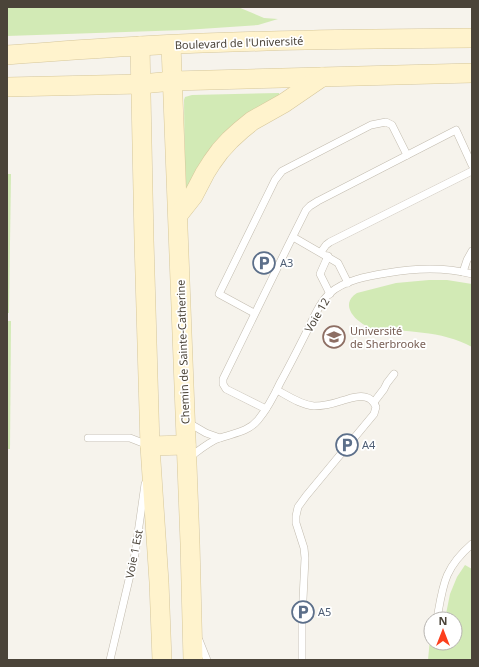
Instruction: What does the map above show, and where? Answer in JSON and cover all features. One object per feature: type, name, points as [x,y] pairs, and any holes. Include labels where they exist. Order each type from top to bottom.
[{"type":"main road","name":"Boulevard de l'Université","points":[[7,55],[140,46],[355,39],[472,38]]},
{"type":"main road","name":"Chemin de Sainte-Catherine","points":[[171,45],[194,660]]},
{"type":"main road","points":[[140,46],[150,446],[159,582],[162,660]]},
{"type":"main road","points":[[7,87],[472,73]]},
{"type":"main road","points":[[178,215],[193,196],[212,162],[230,140],[258,118],[284,103],[322,77]]},
{"type":"main road","points":[[150,446],[186,452]]},
{"type":"lane","points":[[254,313],[219,294],[275,180],[280,173],[371,125],[386,122],[392,125],[407,155]]},
{"type":"lane","points":[[266,408],[228,390],[224,387],[222,382],[254,313],[306,210],[318,201],[456,130],[472,165]]},
{"type":"lane","points":[[321,252],[330,242],[472,171]]},
{"type":"lane","points":[[293,237],[338,263],[348,283]]},
{"type":"lane","points":[[463,272],[472,251]]},
{"type":"lane","points":[[328,256],[320,274],[330,294]]},
{"type":"lane","name":"Voie 12","points":[[186,452],[202,448],[220,438],[239,433],[249,428],[257,421],[277,390],[320,308],[330,294],[340,287],[365,277],[403,270],[436,269],[472,274]]},
{"type":"lane","points":[[374,402],[394,374]]},
{"type":"lane","points":[[277,390],[314,406],[361,397],[368,398],[374,402],[376,407],[374,414],[306,496],[296,512],[296,524],[304,548],[305,558],[302,615],[302,660]]},
{"type":"lane","points":[[185,421],[206,433],[220,438]]},
{"type":"lane","points":[[88,438],[130,438],[150,446]]},
{"type":"lane","name":"Voie 1 Est","points":[[110,660],[135,554],[150,446]]},
{"type":"lane","points":[[438,611],[441,592],[447,573],[457,559],[472,544]]},
{"type":"lane","points":[[193,627],[208,660]]},
{"type":"green space","points":[[238,7],[264,18],[278,19],[258,25],[185,30],[7,36],[7,8]]},
{"type":"green space","points":[[279,93],[280,96],[185,191],[185,97],[192,95]]},
{"type":"green space","points":[[7,174],[11,174],[9,313],[7,313]]},
{"type":"green space","points":[[447,280],[472,284],[472,347],[448,337],[410,331],[371,328],[355,318],[349,308],[349,303],[357,293],[396,283]]},
{"type":"green space","points":[[7,321],[11,321],[10,449],[7,449]]},
{"type":"green space","points":[[465,565],[472,569],[472,660],[428,660],[429,651],[463,651],[463,611],[447,611],[450,594],[457,577]]},
{"type":"place","name":"A3","points":[[264,263]]},
{"type":"place","name":"Université de Sherbrooke","points":[[334,337]]},
{"type":"place","name":"A4","points":[[347,445]]},
{"type":"place","name":"A5","points":[[303,612]]}]
